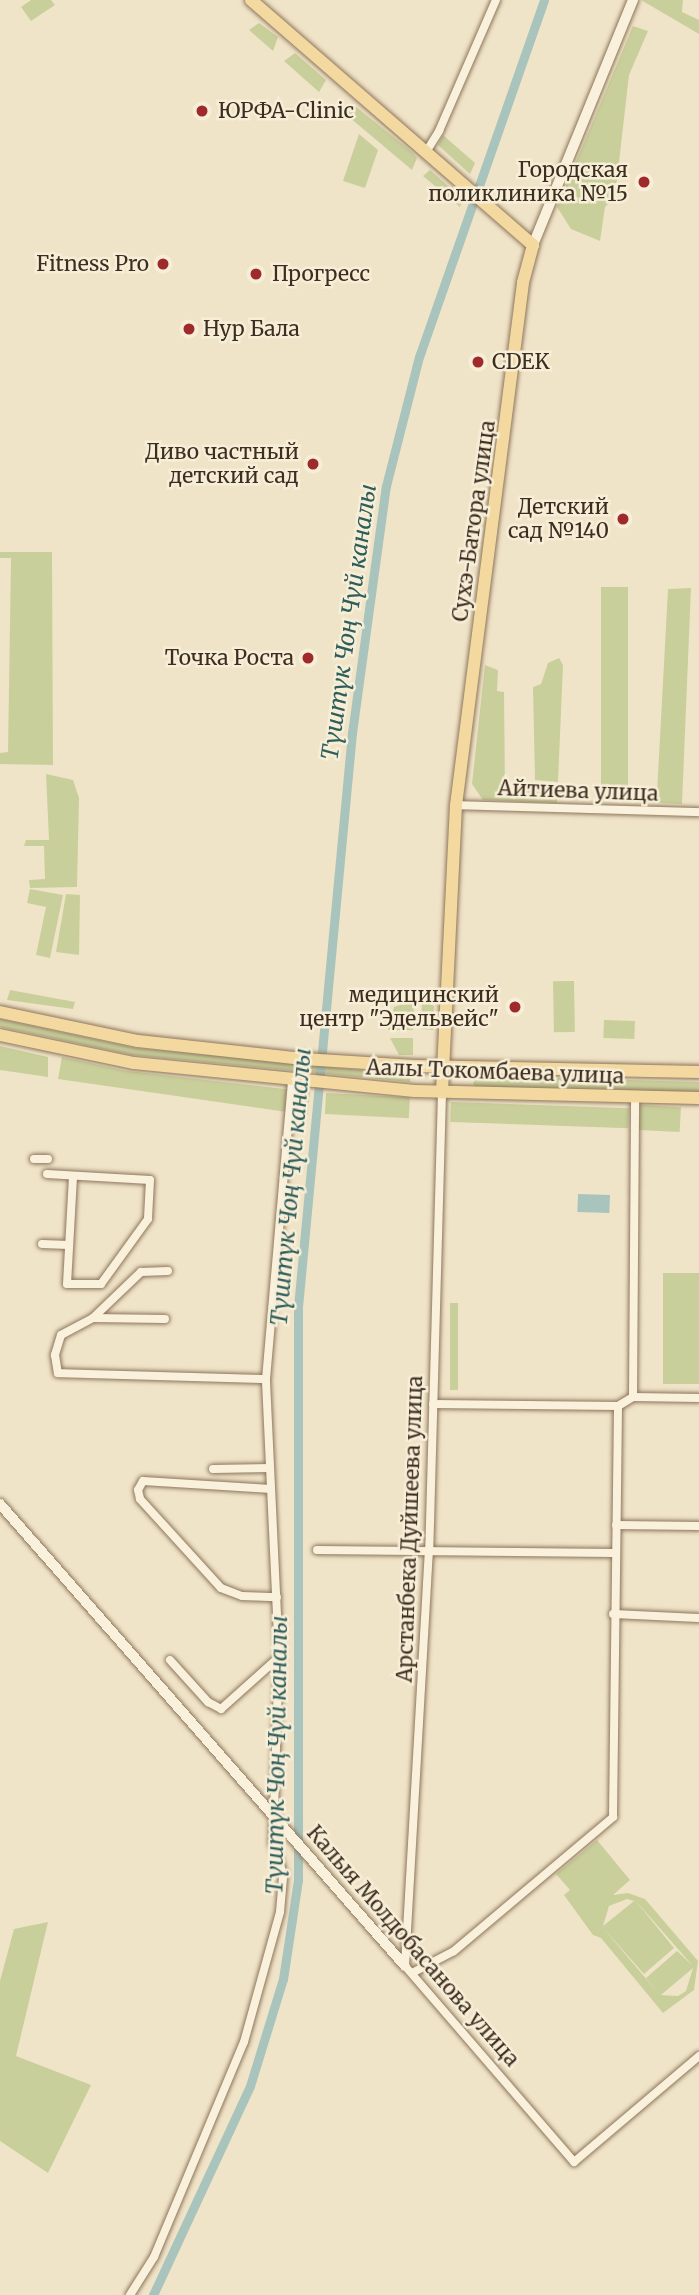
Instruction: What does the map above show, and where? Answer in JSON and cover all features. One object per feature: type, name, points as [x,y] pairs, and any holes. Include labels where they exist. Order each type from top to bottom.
[{"type":"main road","points":[[251,0],[533,245]]},
{"type":"main road","name":"Сухэ-Батора улица","points":[[442,1093],[456,805],[523,283],[533,245]]},
{"type":"main road","name":"Аалы Токомбаева улица","points":[[0,1012],[138,1041],[303,1059],[445,1067],[699,1072]]},
{"type":"main road","name":"Аалы Токомбаева улица","points":[[0,1035],[134,1063],[442,1093],[699,1098]]},
{"type":"street","points":[[426,152],[439,131],[496,0]]},
{"type":"street","name":"Сухэ-Батора улица","points":[[533,245],[633,0]]},
{"type":"street","name":"Айтиева улица","points":[[456,805],[699,812]]},
{"type":"street","points":[[130,2295],[154,2257],[244,2042],[278,1924],[283,1874],[273,1843],[279,1657],[266,1379],[297,1079]]},
{"type":"street","name":"Арстанбека Дуйшеева улица","points":[[409,1970],[429,1549],[442,1093]]},
{"type":"street","points":[[633,1397],[635,1097]]},
{"type":"street","points":[[34,1159],[48,1159]]},
{"type":"street","points":[[47,1174],[73,1175],[149,1181],[148,1219],[101,1284],[68,1284],[73,1175]]},
{"type":"street","points":[[42,1244],[69,1245]]},
{"type":"street","points":[[168,1271],[141,1272],[93,1318],[58,1340],[58,1373],[266,1379]]},
{"type":"street","points":[[93,1318],[165,1319]]},
{"type":"street","points":[[433,1404],[618,1406],[633,1397],[699,1398]]},
{"type":"street","points":[[409,1970],[454,1951],[613,1817],[613,1614],[618,1406]]},
{"type":"street","points":[[213,1469],[270,1468]]},
{"type":"street","points":[[271,1489],[144,1481],[138,1490],[140,1499],[221,1588],[242,1596],[277,1597]]},
{"type":"street","name":"Калыя Молдобасанова улица","points":[[0,1504],[305,1849],[574,2162],[699,2056]]},
{"type":"street","points":[[616,1525],[699,1526]]},
{"type":"street","points":[[317,1550],[429,1549],[614,1553]]},
{"type":"street","points":[[613,1614],[699,1618]]},
{"type":"street","points":[[170,1660],[208,1702],[221,1709],[279,1657]]},
{"type":"green space","points":[[31,0],[51,0],[55,5],[31,21],[21,7]]},
{"type":"green space","points":[[641,0],[683,0],[682,12],[699,20],[699,34]]},
{"type":"green space","points":[[259,23],[278,37],[273,51],[249,30]]},
{"type":"green space","points":[[633,26],[648,31],[629,75],[615,197],[605,207],[600,241],[571,229],[557,207]]},
{"type":"green space","points":[[295,53],[326,80],[319,92],[284,61]]},
{"type":"green space","points":[[355,106],[412,152],[417,158],[412,170],[343,112]]},
{"type":"green space","points":[[359,134],[378,150],[365,188],[343,181]]},
{"type":"green space","points":[[443,135],[475,163],[470,174],[438,145]]},
{"type":"green space","points":[[430,170],[463,199],[460,207],[423,176]]},
{"type":"green space","points":[[0,552],[52,552],[53,765],[0,764],[0,753],[8,752],[11,558],[0,558]]},
{"type":"green space","points":[[601,587],[628,587],[628,786],[601,786]]},
{"type":"green space","points":[[691,588],[682,804],[633,802],[633,792],[657,793],[668,589]]},
{"type":"green space","points":[[559,658],[563,665],[558,782],[535,780],[533,687],[541,684],[548,663]]},
{"type":"green space","points":[[485,665],[498,670],[497,691],[504,692],[505,790],[557,792],[557,803],[483,800],[472,784]]},
{"type":"green space","points":[[46,774],[73,780],[79,798],[77,887],[30,888],[29,880],[45,879],[44,846],[24,846],[26,840],[49,840]]},
{"type":"green space","points":[[30,889],[63,895],[50,958],[36,955],[46,907],[27,903]]},
{"type":"green space","points":[[66,894],[80,895],[79,955],[56,952]]},
{"type":"green space","points":[[553,981],[574,981],[575,1032],[554,1032]]},
{"type":"green space","points":[[10,990],[75,1002],[73,1009],[7,1000]]},
{"type":"green space","points":[[414,1000],[413,1030],[388,1030],[394,1007]]},
{"type":"green space","points":[[422,1000],[434,1006],[433,1030],[421,1029]]},
{"type":"green space","points":[[0,1019],[136,1048],[411,1075],[410,1082],[132,1055],[0,1027]]},
{"type":"green space","points":[[604,1020],[635,1021],[634,1039],[603,1038]]},
{"type":"green space","points":[[390,1038],[413,1038],[413,1055],[399,1055]]},
{"type":"green space","points":[[0,1046],[48,1057],[48,1077],[0,1070]]},
{"type":"green space","points":[[62,1057],[127,1071],[310,1092],[308,1115],[58,1079]]},
{"type":"green space","points":[[479,1076],[699,1082],[699,1095],[476,1088],[473,1083]]},
{"type":"green space","points":[[326,1093],[410,1097],[409,1118],[325,1114]]},
{"type":"green space","points":[[451,1102],[629,1108],[628,1128],[450,1122]]},
{"type":"green space","points":[[640,1105],[681,1107],[680,1132],[639,1130]]},
{"type":"green space","points":[[663,1273],[699,1273],[699,1384],[663,1384]]},
{"type":"green space","points":[[450,1303],[458,1303],[458,1390],[450,1390]]},
{"type":"green space","points":[[597,1840],[630,1880],[613,1895],[628,1893],[645,1899],[698,1961],[694,1990],[663,2013],[601,1938],[593,1935],[564,1895],[570,1890],[556,1874]],"holes":[[[627,1899],[634,1901],[603,1926],[609,1906]],[[635,1900],[692,1965],[677,1951],[646,1978],[660,1995],[603,1928],[644,1974],[674,1948]],[[693,1968],[686,1991],[678,1996],[661,1995]]]},
{"type":"green space","points":[[48,1922],[16,2056],[91,2085],[48,2173],[0,2141],[0,1981],[14,1929]]},
{"type":"water","points":[[578,1194],[610,1195],[609,1213],[577,1212]]},
{"type":"waterway","name":"Түштүк Чоң Чүй каналы","points":[[153,2295],[250,2086],[283,1979],[298,1880],[298,1307],[352,733],[386,486],[419,357],[544,0]]},
{"type":"place","name":"ЮРФА-Clinic","points":[[202,111]]},
{"type":"place","name":"Городская поликлиника №15","points":[[644,182]]},
{"type":"place","name":"Fitness Pro","points":[[163,264]]},
{"type":"place","name":"Прогресс","points":[[256,274]]},
{"type":"place","name":"Нур Бала","points":[[189,329]]},
{"type":"place","name":"CDEK","points":[[478,362]]},
{"type":"place","name":"Диво частный детский сад","points":[[313,464]]},
{"type":"place","name":"Детский сад №140","points":[[623,519]]},
{"type":"place","name":"Точка Роста","points":[[308,658]]},
{"type":"place","name":"медицинский центр \"Эдельвейс\"","points":[[515,1007]]}]
